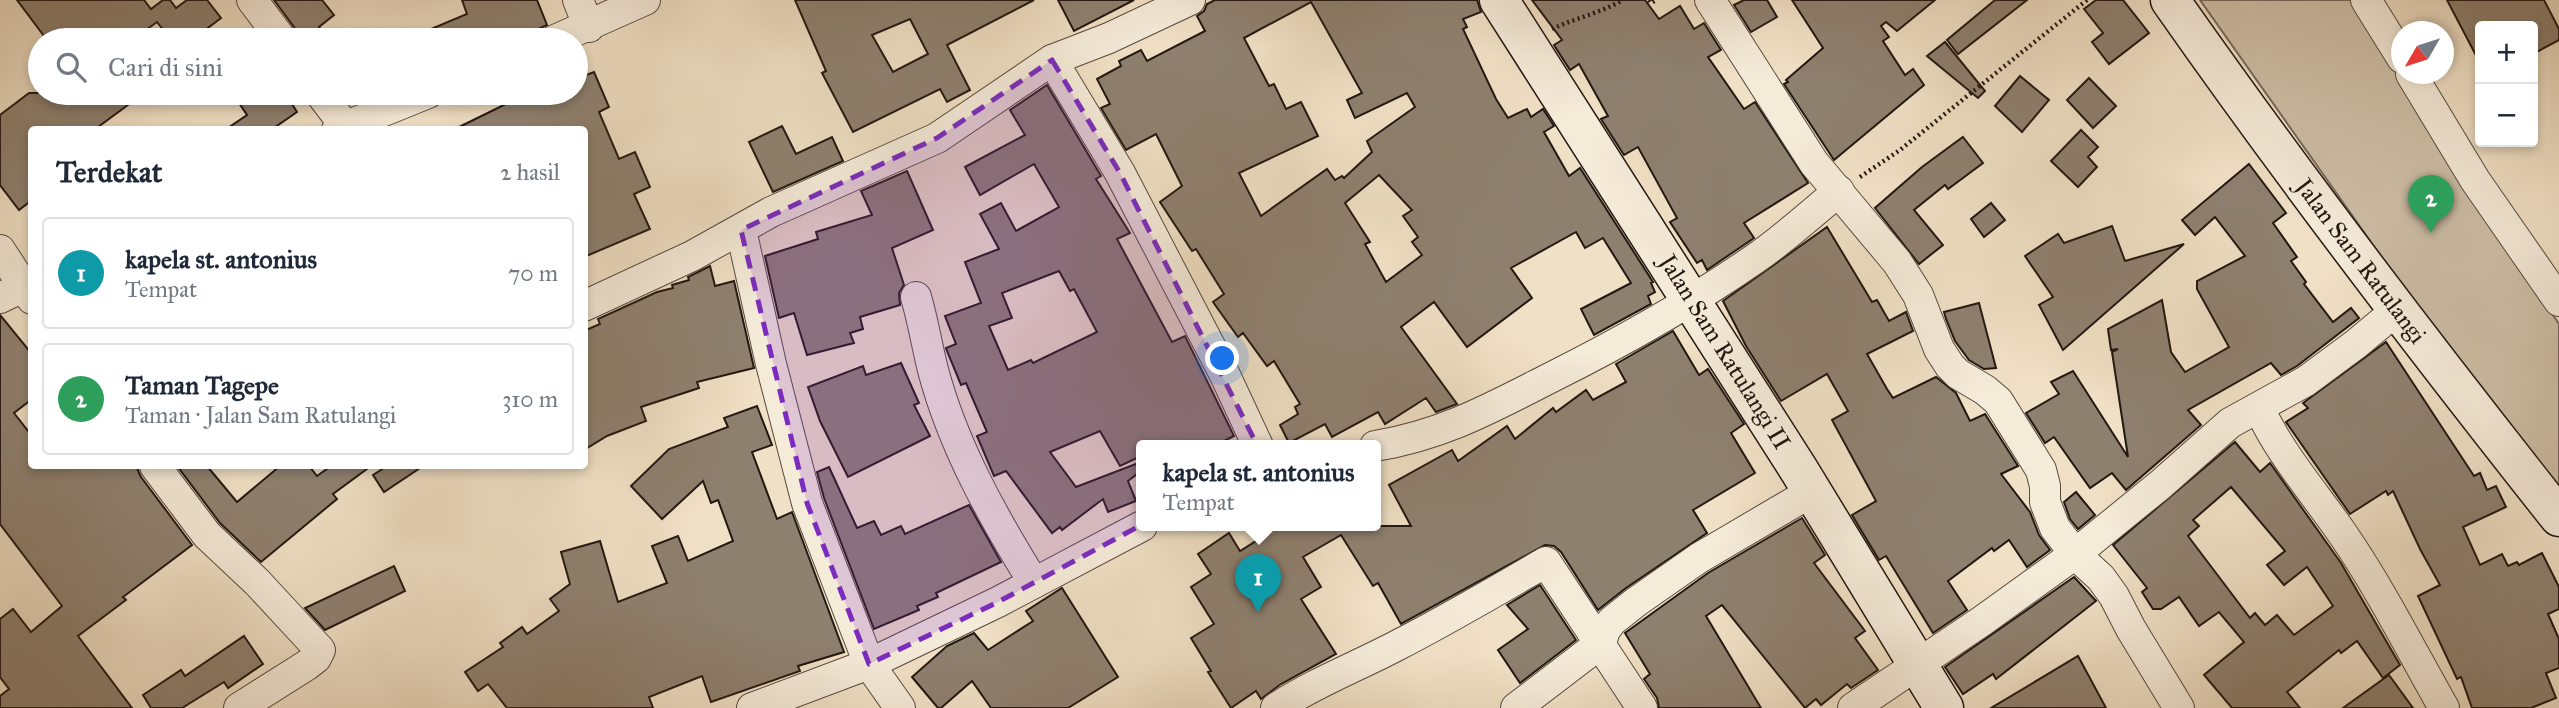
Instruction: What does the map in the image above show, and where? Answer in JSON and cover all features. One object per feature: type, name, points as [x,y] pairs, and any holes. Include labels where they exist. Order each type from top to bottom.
[{"type":"street","points":[[252,0],[273,28]]},
{"type":"street","points":[[567,28],[583,13],[645,0]]},
{"type":"street","points":[[588,304],[623,290],[771,212],[937,138],[1052,60],[1109,38],[1190,0]]},
{"type":"street","name":"Jalan Sam Ratulangi II","points":[[1499,0],[1692,300],[1904,639],[1917,666],[1944,708]]},
{"type":"street","points":[[1710,0],[1807,152],[1886,248],[1911,284],[1950,366],[1998,401],[2041,470],[2049,515],[2055,528],[2114,596],[2179,708]]},
{"type":"street","name":"Jalan Sam Ratulangi","points":[[2170,0],[2290,166],[2454,384],[2559,517]]},
{"type":"street","points":[[2366,0],[2391,40]]},
{"type":"street","points":[[1052,60],[1120,173],[1224,373],[1255,440]]},
{"type":"street","points":[[2417,84],[2475,180],[2559,301]]},
{"type":"street","points":[[327,105],[340,126]]},
{"type":"street","points":[[353,126],[405,117]]},
{"type":"street","points":[[1381,445],[1430,435],[1473,417],[1624,341],[1758,257],[1839,191]]},
{"type":"street","points":[[741,230],[771,364],[807,503],[869,664],[900,708]]},
{"type":"street","points":[[0,250],[22,293]]},
{"type":"street","points":[[916,297],[933,371],[959,442],[982,493],[1034,583]]},
{"type":"street","points":[[1853,708],[2075,554],[2160,485],[2230,423],[2306,381],[2398,309]]},
{"type":"street","points":[[2259,408],[2269,429],[2300,477],[2342,533],[2444,708]]},
{"type":"street","points":[[157,469],[207,535],[257,582],[320,650],[316,658],[307,665],[239,708]]},
{"type":"street","points":[[1516,708],[1601,643],[1612,621],[1636,602],[1699,558],[1812,491]]},
{"type":"street","points":[[752,708],[869,664],[1136,529]]},
{"type":"street","points":[[1276,708],[1314,698],[1339,672],[1396,646],[1546,562],[1642,708]]},
{"type":"path","points":[[1526,41],[1580,16],[1598,13],[1623,0]]},
{"type":"path","points":[[1649,0],[1651,3],[1656,0]]},
{"type":"path","points":[[1839,191],[1899,150],[2087,0]]},
{"type":"highlighted area","points":[[1052,60],[1120,173],[1264,459],[998,602],[869,664],[807,503],[741,230],[937,138]]},
{"type":"shaded area","points":[[2200,0],[2354,0],[2391,62],[2391,84],[2404,84],[2457,173],[2559,324],[2559,496],[2407,293]]},
{"type":"building","points":[[17,0],[144,0],[151,9],[163,0],[170,0],[176,8],[187,0],[207,0],[221,18],[208,28],[162,28],[157,22],[149,28],[38,28]]},
{"type":"building","points":[[274,0],[322,0],[334,15],[320,28],[295,28]]},
{"type":"building","points":[[462,0],[537,0],[547,25],[541,28],[434,28],[467,14]]},
{"type":"building","points":[[795,0],[1034,0],[947,45],[970,90],[947,102],[940,89],[853,132],[822,73],[826,71]],"holes":[[[910,19],[928,54],[893,72],[872,35]]]},
{"type":"building","points":[[1058,0],[1134,0],[1074,31]]},
{"type":"building","points":[[1215,0],[1477,0],[1481,12],[1463,19],[1467,27],[1463,29],[1496,99],[1508,118],[1527,109],[1531,117],[1543,109],[1554,126],[1544,132],[1569,176],[1580,168],[1653,282],[1651,283],[1655,292],[1648,296],[1651,304],[1594,335],[1581,309],[1631,283],[1603,238],[1585,248],[1576,232],[1511,268],[1532,298],[1467,347],[1434,302],[1401,327],[1457,404],[1436,412],[1426,398],[1385,424],[1378,412],[1332,437],[1325,424],[1295,440],[1288,440],[1280,425],[1298,414],[1295,407],[1300,404],[1274,361],[1267,366],[1243,333],[1238,337],[1213,302],[1224,294],[1196,249],[1192,251],[1160,202],[1182,186],[1156,134],[1126,150],[1101,108],[1110,104],[1097,79],[1121,66],[1119,61],[1141,50],[1147,61],[1205,31],[1197,16],[1204,11],[1207,4]],"holes":[[[1311,2],[1362,93],[1347,100],[1355,118],[1407,93],[1415,107],[1367,141],[1372,152],[1344,178],[1342,176],[1335,180],[1327,169],[1261,216],[1239,173],[1318,136],[1301,102],[1286,109],[1274,84],[1269,86],[1244,38]],[[1379,175],[1412,210],[1403,216],[1418,237],[1412,242],[1422,255],[1386,282],[1365,244],[1370,242],[1345,203]]]},
{"type":"building","points":[[1532,0],[1645,0],[1659,19],[1680,6],[1694,29],[1704,23],[1721,50],[1708,57],[1744,109],[1755,102],[1808,183],[1744,223],[1754,238],[1707,270],[1702,260],[1697,263],[1670,222],[1677,218],[1638,147],[1624,155],[1601,119],[1608,116],[1579,64],[1570,70],[1554,45],[1562,40]]},
{"type":"building","points":[[1744,0],[1767,0],[1777,17],[1751,32],[1734,5]]},
{"type":"building","points":[[1792,0],[1935,0],[1897,31],[1886,22],[1881,26],[1889,37],[1883,41],[1905,75],[1913,69],[1924,85],[1834,160],[1784,84],[1823,48]]},
{"type":"building","points":[[1995,0],[2027,0],[1958,54],[1947,40]]},
{"type":"building","points":[[2096,0],[2123,0],[2149,33],[2109,64],[2092,42],[2103,33],[2084,9]]},
{"type":"building","points":[[2447,0],[2544,0],[2559,29],[2559,40],[2538,51],[2538,21],[2475,21],[2475,53]]},
{"type":"building","points":[[1945,42],[1985,91],[1978,98],[1927,56]]},
{"type":"building","points":[[594,72],[609,107],[599,112],[619,159],[635,152],[650,187],[634,194],[650,229],[588,255],[588,126],[461,126],[504,105],[588,105],[588,74]]},
{"type":"building","points":[[2020,76],[2049,100],[2022,132],[1995,106]]},
{"type":"building","points":[[2089,78],[2116,106],[2093,128],[2067,100]]},
{"type":"building","points":[[1047,85],[1101,176],[1096,179],[1130,233],[1117,239],[1172,342],[1185,336],[1234,436],[1226,440],[1136,440],[1136,458],[1120,466],[1100,431],[1050,452],[1076,487],[1136,464],[1136,475],[1128,481],[1136,501],[1108,512],[1103,499],[1062,530],[1060,527],[1052,533],[1006,471],[994,476],[977,436],[987,432],[966,383],[961,385],[946,348],[956,344],[945,316],[981,303],[965,262],[999,249],[980,214],[1001,203],[1016,231],[1059,207],[1034,164],[980,195],[965,167],[1025,135],[1010,110]],"holes":[[[1059,271],[1070,291],[1074,289],[1097,332],[1033,363],[1031,360],[1008,370],[989,326],[1012,318],[1002,293]]]},
{"type":"building","points":[[28,94],[28,105],[128,105],[99,126],[28,126],[28,203],[19,210],[0,185],[0,115]]},
{"type":"building","points":[[240,105],[293,105],[297,112],[277,126],[231,126],[247,115]]},
{"type":"building","points":[[782,126],[796,154],[832,137],[843,161],[773,192],[749,142]]},
{"type":"building","points":[[2081,130],[2098,147],[2088,157],[2097,167],[2078,187],[2051,161]]},
{"type":"building","points":[[1963,137],[1983,163],[1948,189],[1945,185],[1914,210],[1943,245],[1919,264],[1875,208],[1922,167]]},
{"type":"building","points":[[2249,164],[2286,213],[2273,223],[2297,257],[2291,261],[2306,282],[2304,284],[2333,322],[2351,308],[2359,318],[2297,366],[2281,375],[2271,363],[2188,410],[2201,425],[2126,490],[2112,473],[2090,488],[2054,437],[2045,443],[2026,413],[2059,394],[2051,382],[2073,371],[2128,457],[2112,352],[2118,349],[2111,350],[2108,329],[2162,300],[2171,352],[2185,372],[2229,347],[2197,289],[2197,281],[2245,256],[2215,217],[2195,235],[2182,220]]},
{"type":"building","points":[[907,171],[933,230],[892,248],[904,285],[899,293],[900,305],[860,317],[863,329],[850,333],[854,343],[807,355],[794,313],[779,318],[765,256],[818,239],[816,232],[872,215],[861,191]]},
{"type":"building","points":[[1991,203],[2005,220],[1984,237],[1971,219]]},
{"type":"building","points":[[2112,226],[2125,261],[2184,244],[2063,350],[2039,305],[2053,297],[2025,256],[2058,234],[2064,243]]},
{"type":"building","points":[[1827,227],[1872,302],[1877,300],[1889,321],[1906,312],[1913,331],[1867,354],[1893,398],[1936,377],[1956,393],[1970,421],[1985,414],[2018,466],[2001,474],[2030,512],[2039,535],[2050,550],[2027,567],[2009,540],[1994,551],[1992,548],[1948,581],[1967,610],[1933,633],[1886,556],[1879,560],[1852,515],[1876,501],[1832,420],[1848,411],[1827,374],[1781,401],[1746,346],[1723,301]]},
{"type":"building","points":[[710,266],[715,286],[734,281],[754,368],[697,382],[699,388],[641,407],[646,421],[607,436],[588,448],[588,329],[600,324],[598,319],[657,292],[673,288],[672,285],[689,280],[688,277]]},
{"type":"building","points":[[1979,303],[1996,368],[1984,369],[1969,360],[1955,341],[1944,312]]},
{"type":"building","points":[[0,315],[28,349],[28,402],[14,413],[28,431],[28,469],[137,469],[192,545],[123,597],[126,600],[78,636],[132,708],[0,708],[0,696],[9,689],[0,677],[0,619],[13,609],[31,632],[62,606],[0,524]]},
{"type":"building","points":[[1673,331],[1699,375],[1708,369],[1744,424],[1731,433],[1755,473],[1693,510],[1707,533],[1598,610],[1561,552],[1554,546],[1545,545],[1401,624],[1378,583],[1373,586],[1341,535],[1303,557],[1321,587],[1301,599],[1336,654],[1281,684],[1261,699],[1256,691],[1231,708],[1208,672],[1211,671],[1191,638],[1214,624],[1191,587],[1211,574],[1198,554],[1229,533],[1240,551],[1272,531],[1381,531],[1381,526],[1411,526],[1389,485],[1452,450],[1458,461],[1507,426],[1515,439],[1553,408],[1556,412],[1586,390],[1593,400],[1626,382],[1616,364]]},
{"type":"building","points":[[2386,342],[2474,476],[2480,473],[2487,490],[2496,486],[2506,507],[2463,527],[2480,565],[2502,554],[2508,566],[2517,562],[2519,565],[2542,553],[2559,587],[2559,609],[2548,614],[2559,639],[2559,668],[2546,673],[2556,698],[2531,708],[2472,708],[2461,677],[2457,679],[2418,596],[2440,585],[2393,491],[2388,495],[2386,491],[2350,514],[2286,422],[2308,408],[2303,403]]},
{"type":"building","points":[[901,363],[919,403],[914,405],[930,436],[848,477],[820,421],[808,387],[863,366],[866,375]]},
{"type":"building","points":[[757,406],[772,445],[752,452],[777,519],[792,512],[844,652],[798,666],[800,671],[711,702],[702,676],[649,697],[653,708],[507,708],[488,684],[478,691],[465,672],[503,647],[500,643],[522,627],[527,634],[559,611],[550,599],[570,584],[561,552],[600,541],[618,602],[667,583],[652,546],[678,536],[688,561],[733,541],[718,500],[711,503],[703,481],[662,519],[631,486],[669,449],[728,427],[724,418]]},
{"type":"building","points":[[2235,442],[2260,472],[2270,463],[2341,563],[2400,665],[2383,678],[2357,641],[2341,653],[2339,650],[2287,692],[2300,708],[2232,708],[2204,675],[2244,642],[2219,612],[2199,626],[2179,597],[2161,609],[2153,609],[2142,592],[2147,588],[2113,545]],"holes":[[[2231,487],[2285,551],[2267,565],[2284,585],[2307,567],[2333,606],[2294,635],[2277,615],[2265,625],[2255,613],[2250,618],[2188,536],[2199,526],[2193,520]]]},
{"type":"building","points":[[829,467],[857,528],[874,521],[881,535],[901,526],[905,534],[969,505],[1001,562],[936,593],[938,597],[917,606],[919,610],[874,629],[824,498],[817,472]]},
{"type":"building","points":[[180,469],[210,469],[237,502],[276,469],[311,469],[317,476],[327,469],[367,469],[333,494],[337,499],[261,562],[220,523]]},
{"type":"building","points":[[382,469],[418,469],[384,492],[373,475]]},
{"type":"building","points":[[2076,492],[2095,515],[2078,529],[2070,519],[2064,502]]},
{"type":"building","points":[[1802,518],[1825,555],[1814,563],[1865,631],[1855,638],[1878,670],[1851,688],[1847,684],[1821,705],[1816,699],[1805,708],[1722,605],[1706,616],[1761,708],[1659,708],[1657,698],[1644,679],[1650,674],[1625,633],[1708,573]]},
{"type":"building","points":[[394,566],[405,591],[325,630],[305,608]]},
{"type":"building","points":[[2074,577],[2096,601],[1996,679],[1993,674],[1963,694],[1945,667]]},
{"type":"building","points":[[1540,585],[1576,640],[1520,683],[1498,650],[1528,629],[1507,605]]},
{"type":"building","points":[[1062,588],[1118,677],[1068,708],[991,708],[972,681],[938,708],[912,677],[947,646],[974,633],[988,650],[1033,621],[1026,611]]},
{"type":"building","points":[[244,636],[263,664],[228,688],[224,682],[182,708],[151,708],[143,695],[181,670],[185,676]]},
{"type":"building","points":[[2078,656],[2106,708],[1991,708]]},
{"type":"building","points":[[2389,675],[2413,708],[2343,708]]},
{"type":"place","name":"Taman Tagepe","points":[[2431,233]]},
{"type":"place","name":"kapela st. antonius","points":[[1258,612]]}]
